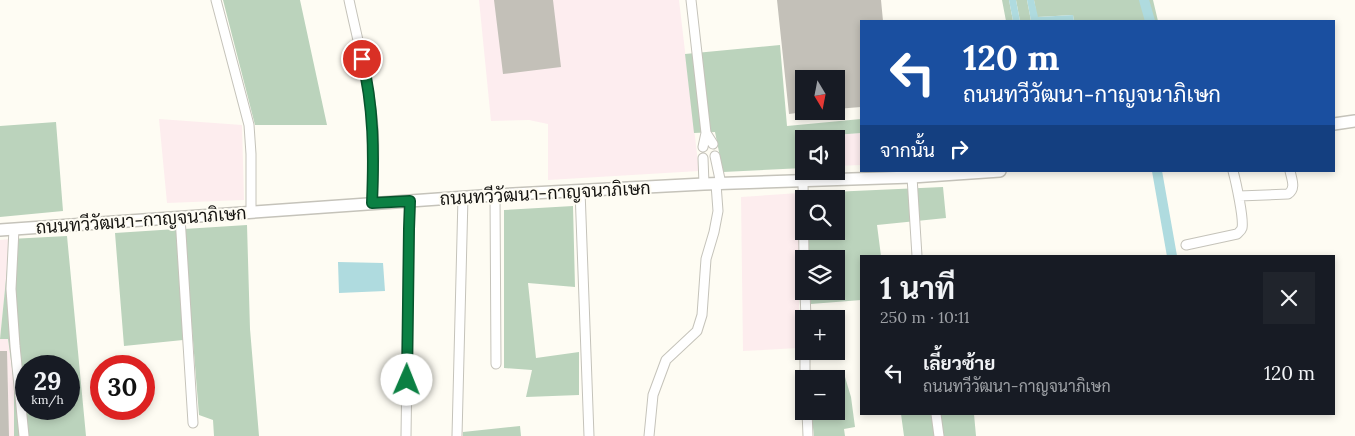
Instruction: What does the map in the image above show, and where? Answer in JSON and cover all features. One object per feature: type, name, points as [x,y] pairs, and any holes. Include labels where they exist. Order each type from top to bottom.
[{"type":"street","points":[[216,0],[249,125],[252,212]]},
{"type":"street","points":[[349,0],[365,69],[373,125],[372,203]]},
{"type":"street","points":[[691,0],[706,133],[702,147]]},
{"type":"street","points":[[1335,124],[1355,121]]},
{"type":"street","points":[[706,133],[713,144]]},
{"type":"street","points":[[649,436],[653,395],[666,360],[697,331],[702,314],[706,259],[718,211],[714,184],[715,156]]},
{"type":"street","points":[[703,158],[714,184]]},
{"type":"street","name":"ถนนทวีวัฒนา-กาญจนาภิเษก","points":[[0,230],[495,195],[714,184],[912,177],[985,172]]},
{"type":"street","points":[[1186,245],[1237,234],[1241,230],[1239,196],[1233,172]]},
{"type":"street","points":[[1239,196],[1288,194],[1294,188],[1290,172]]},
{"type":"street","points":[[912,177],[917,255]]},
{"type":"street","points":[[803,181],[804,250]]},
{"type":"street","points":[[580,190],[589,436]]},
{"type":"street","points":[[495,195],[496,364]]},
{"type":"street","points":[[457,436],[463,198]]},
{"type":"street","points":[[406,436],[410,201]]},
{"type":"street","points":[[180,217],[193,423]]},
{"type":"street","points":[[14,229],[11,289],[14,346],[24,436]]},
{"type":"street","points":[[936,415],[939,436]]},
{"type":"street","points":[[807,420],[808,436]]},
{"type":"shaded area","points":[[479,0],[679,0],[699,171],[548,180],[548,124],[529,120],[491,121]]},
{"type":"shaded area","points":[[159,119],[242,125],[244,200],[167,203]]},
{"type":"shaded area","points":[[860,133],[860,165],[845,166],[845,134]]},
{"type":"shaded area","points":[[795,193],[795,240],[799,240],[799,250],[795,250],[795,300],[799,300],[799,310],[795,310],[795,348],[743,351],[741,197]]},
{"type":"shaded area","points":[[10,239],[0,339],[0,240]]},
{"type":"shaded area","points":[[0,339],[8,339],[14,383],[14,436],[0,436]]},
{"type":"green space","points":[[223,0],[300,0],[327,125],[255,125]]},
{"type":"green space","points":[[1002,0],[1009,0],[1013,20],[1006,20]]},
{"type":"green space","points":[[1016,0],[1027,0],[1031,20],[1020,20]]},
{"type":"green space","points":[[1034,0],[1153,0],[1158,20],[1074,20],[1073,15],[1037,17]]},
{"type":"green space","points":[[780,45],[787,126],[860,119],[860,133],[845,134],[845,130],[795,130],[795,168],[723,172],[715,132],[694,133],[685,54]]},
{"type":"green space","points":[[56,122],[63,211],[0,217],[0,126]]},
{"type":"green space","points":[[943,187],[946,218],[877,225],[881,255],[860,255],[860,300],[811,304],[811,300],[845,300],[845,250],[809,250],[808,240],[845,240],[845,191]]},
{"type":"green space","points":[[573,206],[575,287],[528,283],[536,358],[579,352],[579,395],[526,397],[532,370],[504,368],[504,210]]},
{"type":"green space","points":[[247,225],[250,329],[259,436],[214,436],[213,420],[199,415],[184,229]]},
{"type":"green space","points":[[176,229],[183,340],[124,346],[115,233]]},
{"type":"green space","points":[[67,236],[78,355],[15,355],[15,420],[80,420],[80,373],[86,436],[14,436],[14,383],[8,339],[0,339],[10,239]]},
{"type":"green space","points":[[845,377],[851,397],[855,427],[844,429],[845,436],[814,436],[812,420],[845,420]]},
{"type":"green space","points":[[901,415],[974,415],[976,436],[904,436]]},
{"type":"green space","points":[[520,426],[521,436],[463,436],[463,432]]},
{"type":"water","points":[[1009,0],[1016,0],[1020,20],[1013,20]]},
{"type":"water","points":[[1027,0],[1034,0],[1038,17],[1073,15],[1074,20],[1031,20]]},
{"type":"water","points":[[338,262],[383,263],[385,291],[339,293]]},
{"type":"building","points":[[494,0],[553,0],[561,67],[503,74]]},
{"type":"building","points":[[777,0],[881,0],[883,20],[860,20],[860,107],[845,108],[845,70],[795,70],[795,113],[789,114]]},
{"type":"building","points":[[0,351],[7,351],[9,436],[0,436]]},
{"type":"waterway","points":[[1144,0],[1150,20]]},
{"type":"waterway","points":[[1157,172],[1172,255]]},
{"type":"route","points":[[362,59],[373,125],[372,203],[410,201],[407,380]]}]
